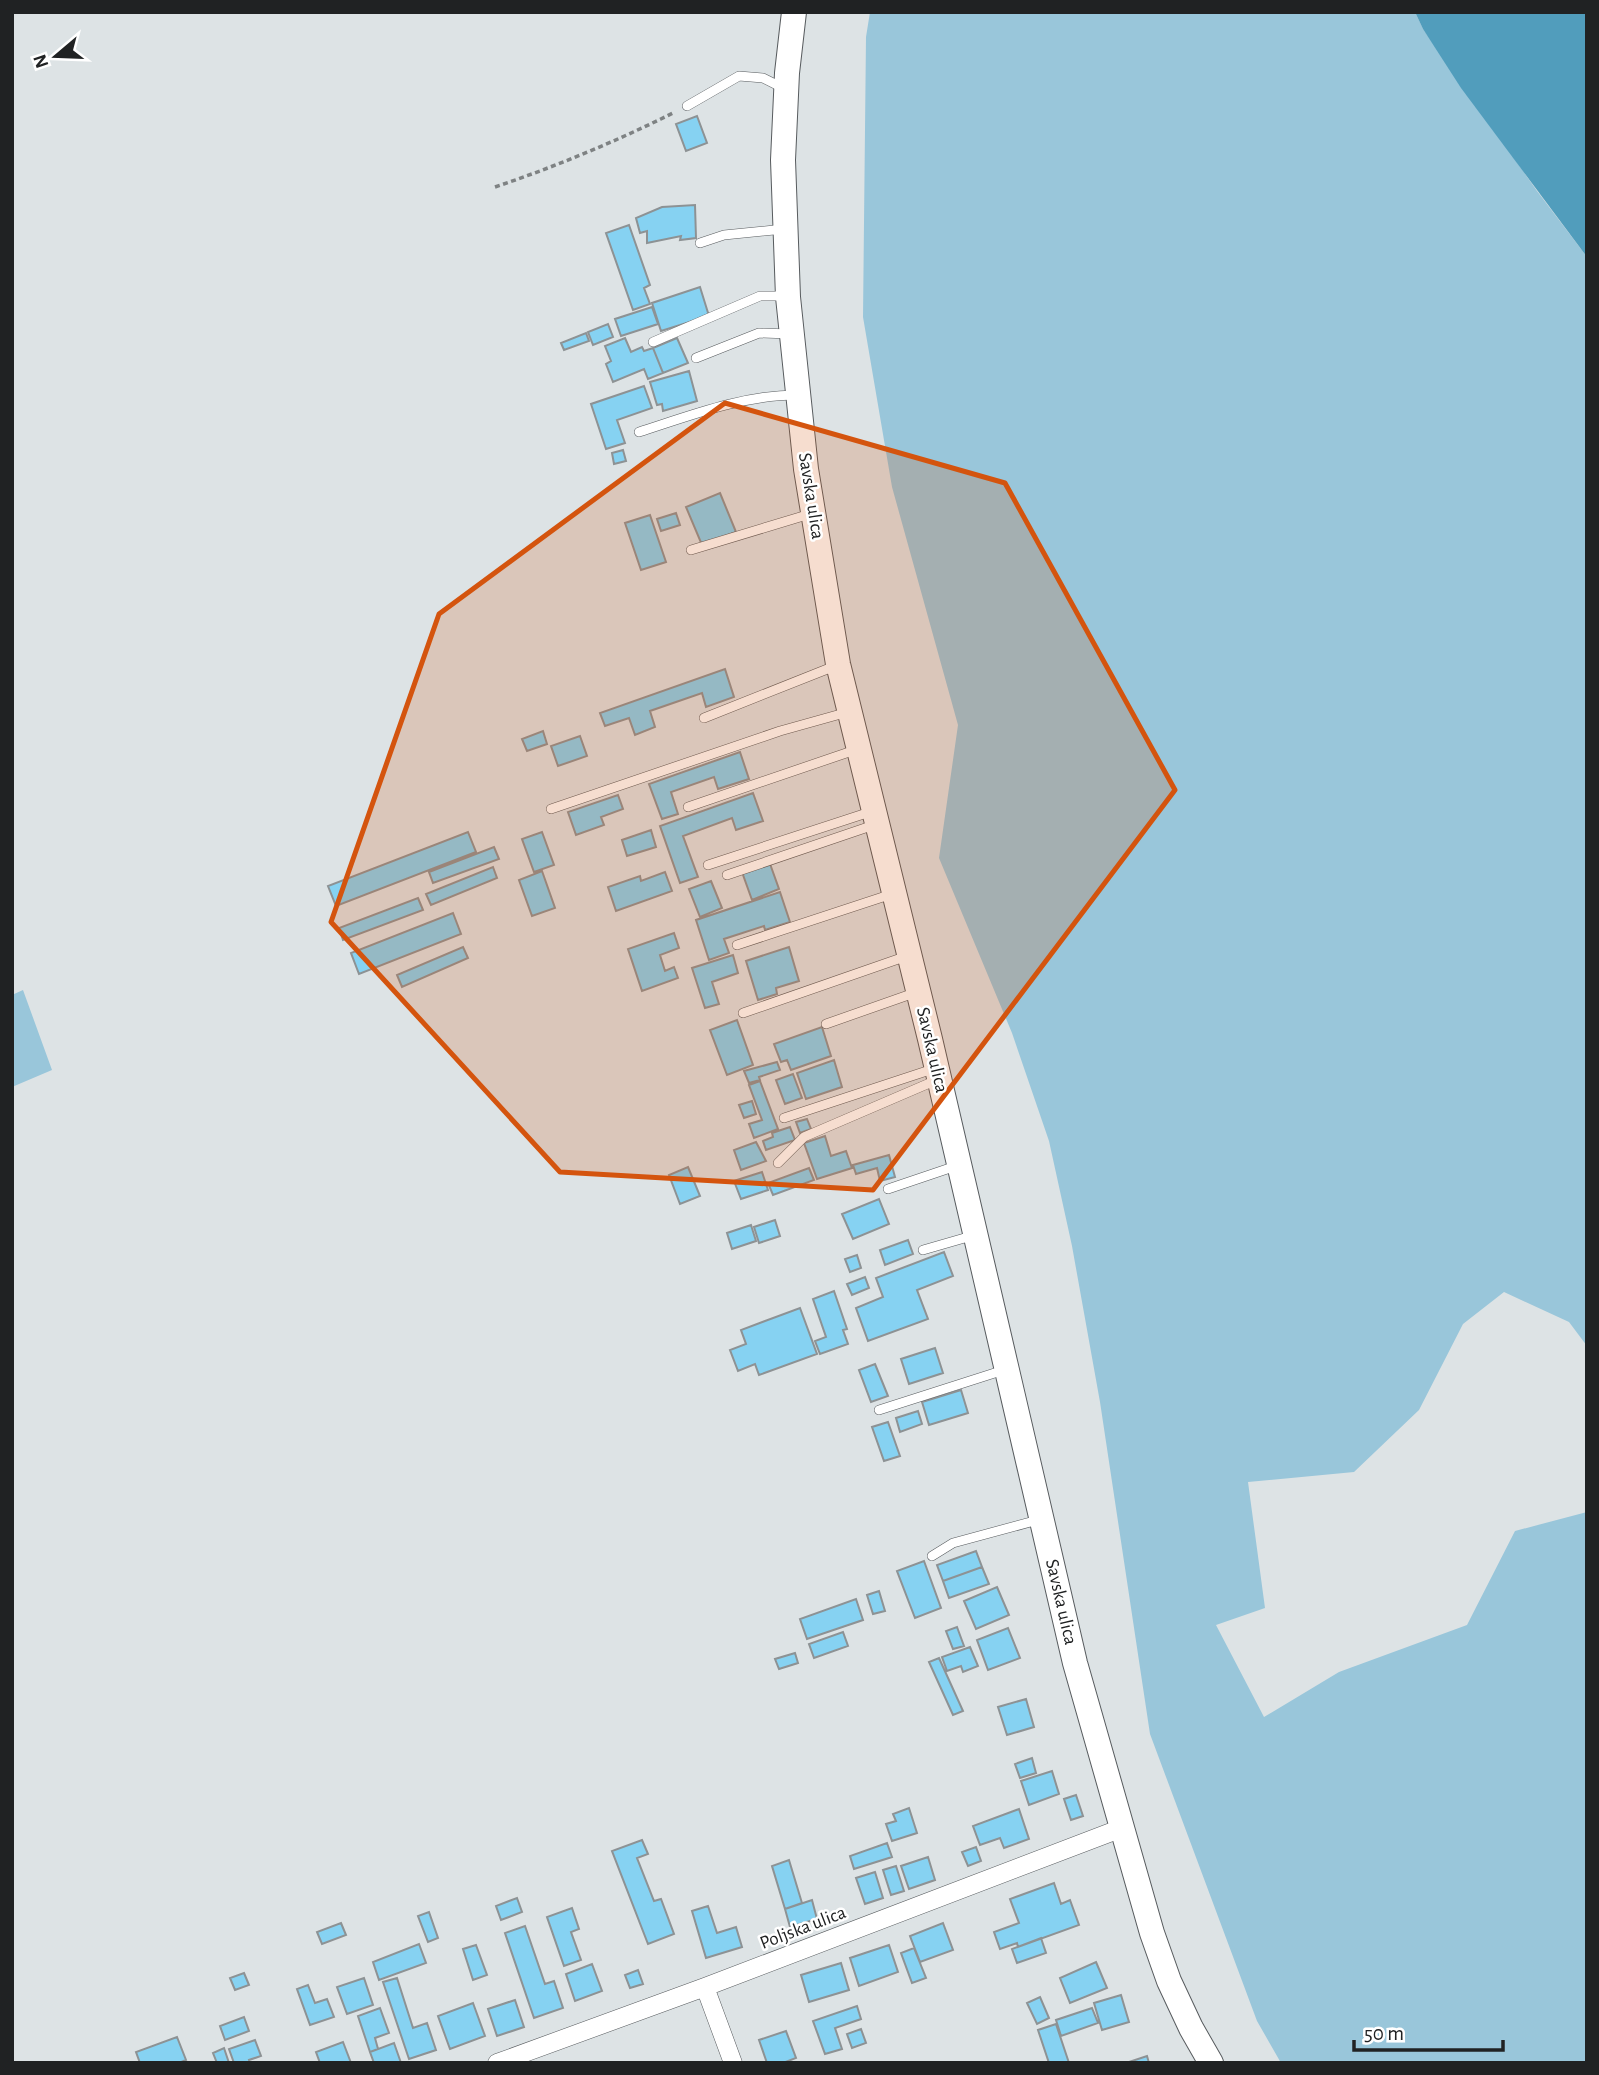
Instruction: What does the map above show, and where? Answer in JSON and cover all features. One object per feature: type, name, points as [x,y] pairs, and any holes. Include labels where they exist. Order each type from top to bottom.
[{"type":"main road","name":"Savska ulica","points":[[794,12],[783,160],[788,296],[813,513],[838,664],[938,1073],[1075,1663],[1152,1933],[1169,1981],[1211,2063]]},
{"type":"street","name":"Poljska ulica","points":[[498,2063],[1122,1828]]},
{"type":"street","points":[[705,1987],[733,2063]]},
{"type":"lane","points":[[687,106],[739,76],[763,78],[787,90]]},
{"type":"lane","points":[[700,243],[724,236],[786,228]]},
{"type":"lane","points":[[653,342],[760,296],[788,296]]},
{"type":"lane","points":[[696,358],[759,333],[792,335]]},
{"type":"lane","points":[[639,432],[710,409],[773,395],[798,395]]},
{"type":"lane","points":[[691,550],[813,513]]},
{"type":"lane","points":[[704,718],[838,664]]},
{"type":"lane","points":[[551,809],[780,731],[849,712]]},
{"type":"lane","points":[[688,807],[858,749]]},
{"type":"lane","points":[[708,865],[875,818]]},
{"type":"lane","points":[[727,875],[875,818]]},
{"type":"lane","points":[[737,945],[894,893]]},
{"type":"lane","points":[[743,1013],[909,955]]},
{"type":"lane","points":[[826,1024],[918,992]]},
{"type":"lane","points":[[784,1118],[938,1073]]},
{"type":"lane","points":[[778,1163],[804,1137],[938,1073]]},
{"type":"lane","points":[[888,1189],[959,1165]]},
{"type":"lane","points":[[923,1250],[976,1235]]},
{"type":"lane","points":[[879,1410],[1007,1370]]},
{"type":"lane","points":[[932,1556],[953,1543],[1042,1518]]},
{"type":"path","points":[[495,187],[534,174],[633,133],[687,106]]},
{"type":"highlighted area","points":[[725,403],[1005,483],[1175,790],[873,1190],[560,1172],[331,922],[439,614]]},
{"type":"shaded area","points":[[870,12],[1415,12],[1423,29],[1587,257],[1587,1346],[1569,1322],[1504,1292],[1463,1324],[1419,1410],[1354,1472],[1248,1482],[1265,1608],[1216,1625],[1264,1717],[1339,1672],[1467,1625],[1515,1531],[1587,1512],[1587,2063],[1281,2063],[1257,2021],[1150,1734],[1100,1402],[1072,1246],[1049,1141],[1012,1033],[939,858],[958,725],[892,487],[863,317],[866,37]]},
{"type":"shaded area","points":[[1415,12],[1587,12],[1587,257],[1461,88]]},
{"type":"shaded area","points":[[23,990],[52,1070],[12,1087],[12,995]]},
{"type":"building","points":[[697,116],[707,143],[686,151],[676,124]]},
{"type":"building","points":[[695,205],[696,238],[680,240],[681,236],[647,243],[647,231],[640,233],[636,218],[662,207]]},
{"type":"building","points":[[629,225],[650,285],[644,288],[650,304],[633,310],[606,233]]},
{"type":"building","points":[[700,287],[709,316],[661,331],[652,303]]},
{"type":"building","points":[[652,307],[658,324],[621,336],[615,319]]},
{"type":"building","points":[[608,324],[613,337],[593,345],[588,332]]},
{"type":"building","points":[[586,333],[589,341],[564,350],[561,343]]},
{"type":"building","points":[[625,338],[631,352],[642,347],[644,351],[653,348],[663,373],[648,379],[644,369],[613,382],[606,364],[611,361],[605,346]]},
{"type":"building","points":[[677,338],[688,363],[663,373],[653,348]]},
{"type":"building","points":[[689,371],[697,401],[663,411],[662,404],[657,405],[650,382]]},
{"type":"building","points":[[644,386],[652,408],[617,420],[625,443],[606,449],[591,404]]},
{"type":"building","points":[[623,450],[626,461],[614,464],[612,453]]},
{"type":"building","points":[[720,493],[736,532],[702,545],[686,507]]},
{"type":"building","points":[[676,513],[680,525],[661,531],[657,519]]},
{"type":"building","points":[[650,515],[666,562],[641,570],[625,523]]},
{"type":"building","points":[[725,669],[734,697],[706,707],[702,693],[650,711],[655,727],[635,735],[629,718],[605,726],[600,713]]},
{"type":"building","points":[[543,731],[547,744],[527,751],[522,739]]},
{"type":"building","points":[[580,736],[587,756],[558,766],[551,746]]},
{"type":"building","points":[[740,752],[749,779],[718,789],[714,777],[671,792],[678,814],[662,819],[649,784]]},
{"type":"building","points":[[753,793],[763,821],[736,830],[732,818],[683,836],[698,877],[680,883],[660,826]]},
{"type":"building","points":[[618,795],[623,809],[601,817],[604,825],[576,835],[568,812]]},
{"type":"building","points":[[651,830],[656,847],[627,856],[622,840]]},
{"type":"building","points":[[468,832],[476,852],[336,906],[328,886]]},
{"type":"building","points":[[542,832],[554,865],[534,872],[522,839]]},
{"type":"building","points":[[494,847],[499,859],[433,883],[429,872]]},
{"type":"building","points":[[769,861],[779,889],[752,900],[742,872]]},
{"type":"building","points":[[493,867],[497,878],[431,905],[426,894]]},
{"type":"building","points":[[542,871],[555,908],[532,916],[519,880]]},
{"type":"building","points":[[665,872],[672,891],[616,911],[608,887],[640,876],[641,881]]},
{"type":"building","points":[[711,881],[722,908],[700,917],[689,889]]},
{"type":"building","points":[[780,892],[790,922],[765,930],[764,926],[724,939],[729,953],[709,960],[696,920]]},
{"type":"building","points":[[418,898],[423,910],[343,940],[339,928]]},
{"type":"building","points":[[453,913],[461,934],[359,974],[351,953]]},
{"type":"building","points":[[674,933],[679,948],[660,955],[665,971],[674,967],[678,978],[642,991],[628,949]]},
{"type":"building","points":[[463,947],[468,958],[402,987],[397,975]]},
{"type":"building","points":[[789,947],[799,981],[776,988],[777,994],[758,1000],[746,961]]},
{"type":"building","points":[[733,955],[738,973],[712,982],[719,1004],[705,1008],[692,968]]},
{"type":"building","points":[[737,1020],[753,1065],[727,1075],[710,1030]]},
{"type":"building","points":[[822,1027],[831,1056],[791,1070],[787,1060],[781,1062],[774,1044]]},
{"type":"building","points":[[834,1060],[842,1087],[806,1099],[797,1073]]},
{"type":"building","points":[[777,1062],[780,1070],[749,1083],[744,1071]]},
{"type":"building","points":[[793,1074],[802,1098],[785,1104],[776,1080]]},
{"type":"building","points":[[760,1081],[778,1129],[754,1138],[749,1124],[762,1120],[749,1085]]},
{"type":"building","points":[[752,1101],[756,1114],[744,1118],[739,1105]]},
{"type":"building","points":[[807,1119],[811,1129],[800,1133],[796,1122]]},
{"type":"building","points":[[790,1127],[795,1140],[766,1150],[763,1141],[773,1137],[772,1133]]},
{"type":"building","points":[[825,1136],[831,1156],[846,1151],[852,1168],[817,1179],[804,1143]]},
{"type":"building","points":[[756,1142],[766,1161],[741,1170],[734,1150]]},
{"type":"building","points":[[889,1155],[895,1177],[880,1181],[877,1168],[856,1174],[853,1165]]},
{"type":"building","points":[[688,1167],[700,1196],[680,1204],[669,1175]]},
{"type":"building","points":[[809,1168],[814,1180],[773,1195],[768,1183]]},
{"type":"building","points":[[762,1172],[768,1190],[741,1199],[734,1181]]},
{"type":"building","points":[[879,1199],[889,1224],[853,1239],[842,1214]]},
{"type":"building","points":[[775,1220],[780,1236],[759,1243],[754,1227]]},
{"type":"building","points":[[751,1225],[756,1241],[732,1249],[727,1233]]},
{"type":"building","points":[[908,1240],[913,1254],[885,1265],[880,1250]]},
{"type":"building","points":[[944,1252],[953,1276],[917,1290],[928,1319],[868,1341],[856,1308],[883,1297],[876,1278]]},
{"type":"building","points":[[857,1255],[861,1268],[850,1272],[845,1259]]},
{"type":"building","points":[[865,1277],[869,1288],[852,1295],[847,1284]]},
{"type":"building","points":[[834,1291],[847,1329],[843,1330],[848,1344],[820,1354],[815,1341],[826,1337],[813,1299]]},
{"type":"building","points":[[800,1308],[817,1354],[759,1375],[755,1364],[738,1371],[730,1350],[746,1344],[741,1330]]},
{"type":"building","points":[[935,1348],[943,1373],[909,1384],[901,1359]]},
{"type":"building","points":[[875,1364],[888,1396],[871,1402],[859,1370]]},
{"type":"building","points":[[961,1390],[968,1413],[929,1425],[922,1402]]},
{"type":"building","points":[[918,1411],[922,1424],[900,1432],[896,1418]]},
{"type":"building","points":[[888,1422],[900,1456],[884,1461],[872,1427]]},
{"type":"building","points":[[976,1551],[982,1567],[943,1581],[937,1565]]},
{"type":"building","points":[[924,1561],[941,1608],[915,1618],[897,1571]]},
{"type":"building","points":[[982,1567],[989,1584],[949,1598],[943,1581]]},
{"type":"building","points":[[997,1587],[1009,1615],[976,1629],[964,1601]]},
{"type":"building","points":[[879,1591],[885,1611],[873,1614],[867,1595]]},
{"type":"building","points":[[856,1599],[863,1620],[807,1639],[800,1619]]},
{"type":"building","points":[[957,1627],[964,1646],[953,1649],[946,1631]]},
{"type":"building","points":[[1008,1628],[1020,1658],[988,1670],[977,1640]]},
{"type":"building","points":[[843,1632],[848,1646],[814,1658],[809,1644]]},
{"type":"building","points":[[970,1647],[978,1666],[963,1672],[961,1666],[947,1671],[942,1657]]},
{"type":"building","points":[[795,1653],[798,1663],[779,1669],[775,1659]]},
{"type":"building","points":[[939,1658],[963,1711],[953,1715],[929,1662]]},
{"type":"building","points":[[1026,1699],[1034,1727],[1007,1735],[998,1707]]},
{"type":"building","points":[[1032,1758],[1036,1773],[1020,1778],[1015,1764]]},
{"type":"building","points":[[1052,1771],[1059,1794],[1029,1805],[1021,1781]]},
{"type":"building","points":[[1076,1795],[1083,1816],[1071,1820],[1064,1799]]},
{"type":"building","points":[[909,1808],[917,1833],[892,1841],[886,1824],[896,1821],[893,1814]]},
{"type":"building","points":[[1019,1809],[1029,1839],[1004,1848],[1000,1838],[980,1845],[973,1826]]},
{"type":"building","points":[[642,1840],[648,1854],[637,1858],[654,1901],[661,1899],[674,1934],[648,1944],[612,1851]]},
{"type":"building","points":[[887,1843],[892,1857],[854,1869],[850,1856]]},
{"type":"building","points":[[976,1847],[981,1861],[968,1866],[962,1852]]},
{"type":"building","points":[[928,1857],[935,1880],[909,1889],[901,1866]]},
{"type":"building","points":[[789,1860],[802,1903],[785,1909],[772,1866]]},
{"type":"building","points":[[896,1866],[904,1891],[891,1895],[883,1870]]},
{"type":"building","points":[[875,1872],[883,1898],[865,1904],[856,1878]]},
{"type":"building","points":[[1054,1883],[1061,1904],[1070,1900],[1079,1925],[1018,1947],[1017,1943],[1000,1949],[994,1932],[1019,1923],[1010,1899]]},
{"type":"building","points":[[517,1898],[522,1912],[501,1920],[496,1906]]},
{"type":"building","points":[[812,1900],[817,1919],[790,1927],[785,1909]]},
{"type":"building","points":[[708,1906],[717,1933],[736,1927],[742,1947],[706,1958],[692,1911]]},
{"type":"building","points":[[572,1908],[579,1929],[571,1932],[581,1960],[564,1966],[547,1917]]},
{"type":"building","points":[[429,1912],[438,1938],[428,1942],[418,1916]]},
{"type":"building","points":[[341,1923],[346,1935],[322,1944],[317,1932]]},
{"type":"building","points":[[943,1923],[953,1950],[920,1962],[910,1936]]},
{"type":"building","points":[[525,1926],[545,1984],[554,1981],[563,2008],[534,2018],[505,1933]]},
{"type":"building","points":[[1041,1938],[1046,1953],[1017,1963],[1012,1949]]},
{"type":"building","points":[[419,1944],[426,1963],[379,1980],[373,1962]]},
{"type":"building","points":[[476,1945],[487,1975],[473,1980],[463,1949]]},
{"type":"building","points":[[889,1945],[898,1972],[859,1986],[850,1958]]},
{"type":"building","points":[[914,1948],[926,1978],[912,1983],[901,1953]]},
{"type":"building","points":[[1096,1962],[1107,1988],[1070,2003],[1060,1978]]},
{"type":"building","points":[[841,1963],[849,1990],[809,2002],[801,1975]]},
{"type":"building","points":[[592,1964],[602,1991],[575,2001],[566,1974]]},
{"type":"building","points":[[638,1970],[643,1984],[630,1988],[625,1975]]},
{"type":"building","points":[[244,1973],[249,1985],[235,1990],[230,1978]]},
{"type":"building","points":[[364,1978],[373,2005],[347,2014],[337,1987]]},
{"type":"building","points":[[397,1978],[413,2028],[427,2023],[436,2050],[409,2059],[383,1982]]},
{"type":"building","points":[[308,1985],[315,2003],[327,1999],[334,2017],[310,2025],[297,1989]]},
{"type":"building","points":[[1121,1995],[1129,2022],[1102,2030],[1094,2003]]},
{"type":"building","points":[[1040,1997],[1049,2018],[1037,2024],[1027,2003]]},
{"type":"building","points":[[515,2000],[524,2027],[497,2036],[488,2009]]},
{"type":"building","points":[[473,2003],[485,2036],[450,2049],[438,2016]]},
{"type":"building","points":[[857,2006],[861,2019],[835,2028],[842,2049],[825,2054],[813,2021]]},
{"type":"building","points":[[380,2008],[389,2033],[375,2038],[378,2049],[370,2052],[358,2016]]},
{"type":"building","points":[[1092,2008],[1098,2023],[1061,2036],[1056,2020]]},
{"type":"building","points":[[244,2017],[249,2031],[225,2040],[220,2026]]},
{"type":"building","points":[[1056,2024],[1069,2063],[1049,2063],[1038,2030]]},
{"type":"building","points":[[861,2029],[866,2043],[852,2048],[847,2034]]},
{"type":"building","points":[[786,2031],[796,2058],[783,2063],[767,2063],[759,2040]]},
{"type":"building","points":[[177,2037],[186,2060],[179,2063],[140,2063],[136,2052]]},
{"type":"building","points":[[255,2040],[261,2056],[249,2060],[250,2063],[234,2063],[229,2049]]},
{"type":"building","points":[[343,2042],[351,2063],[320,2063],[316,2052]]},
{"type":"building","points":[[394,2043],[401,2063],[374,2063],[370,2052]]},
{"type":"building","points":[[224,2048],[229,2063],[217,2063],[213,2053]]},
{"type":"building","points":[[1147,2056],[1149,2063],[1126,2063]]}]
